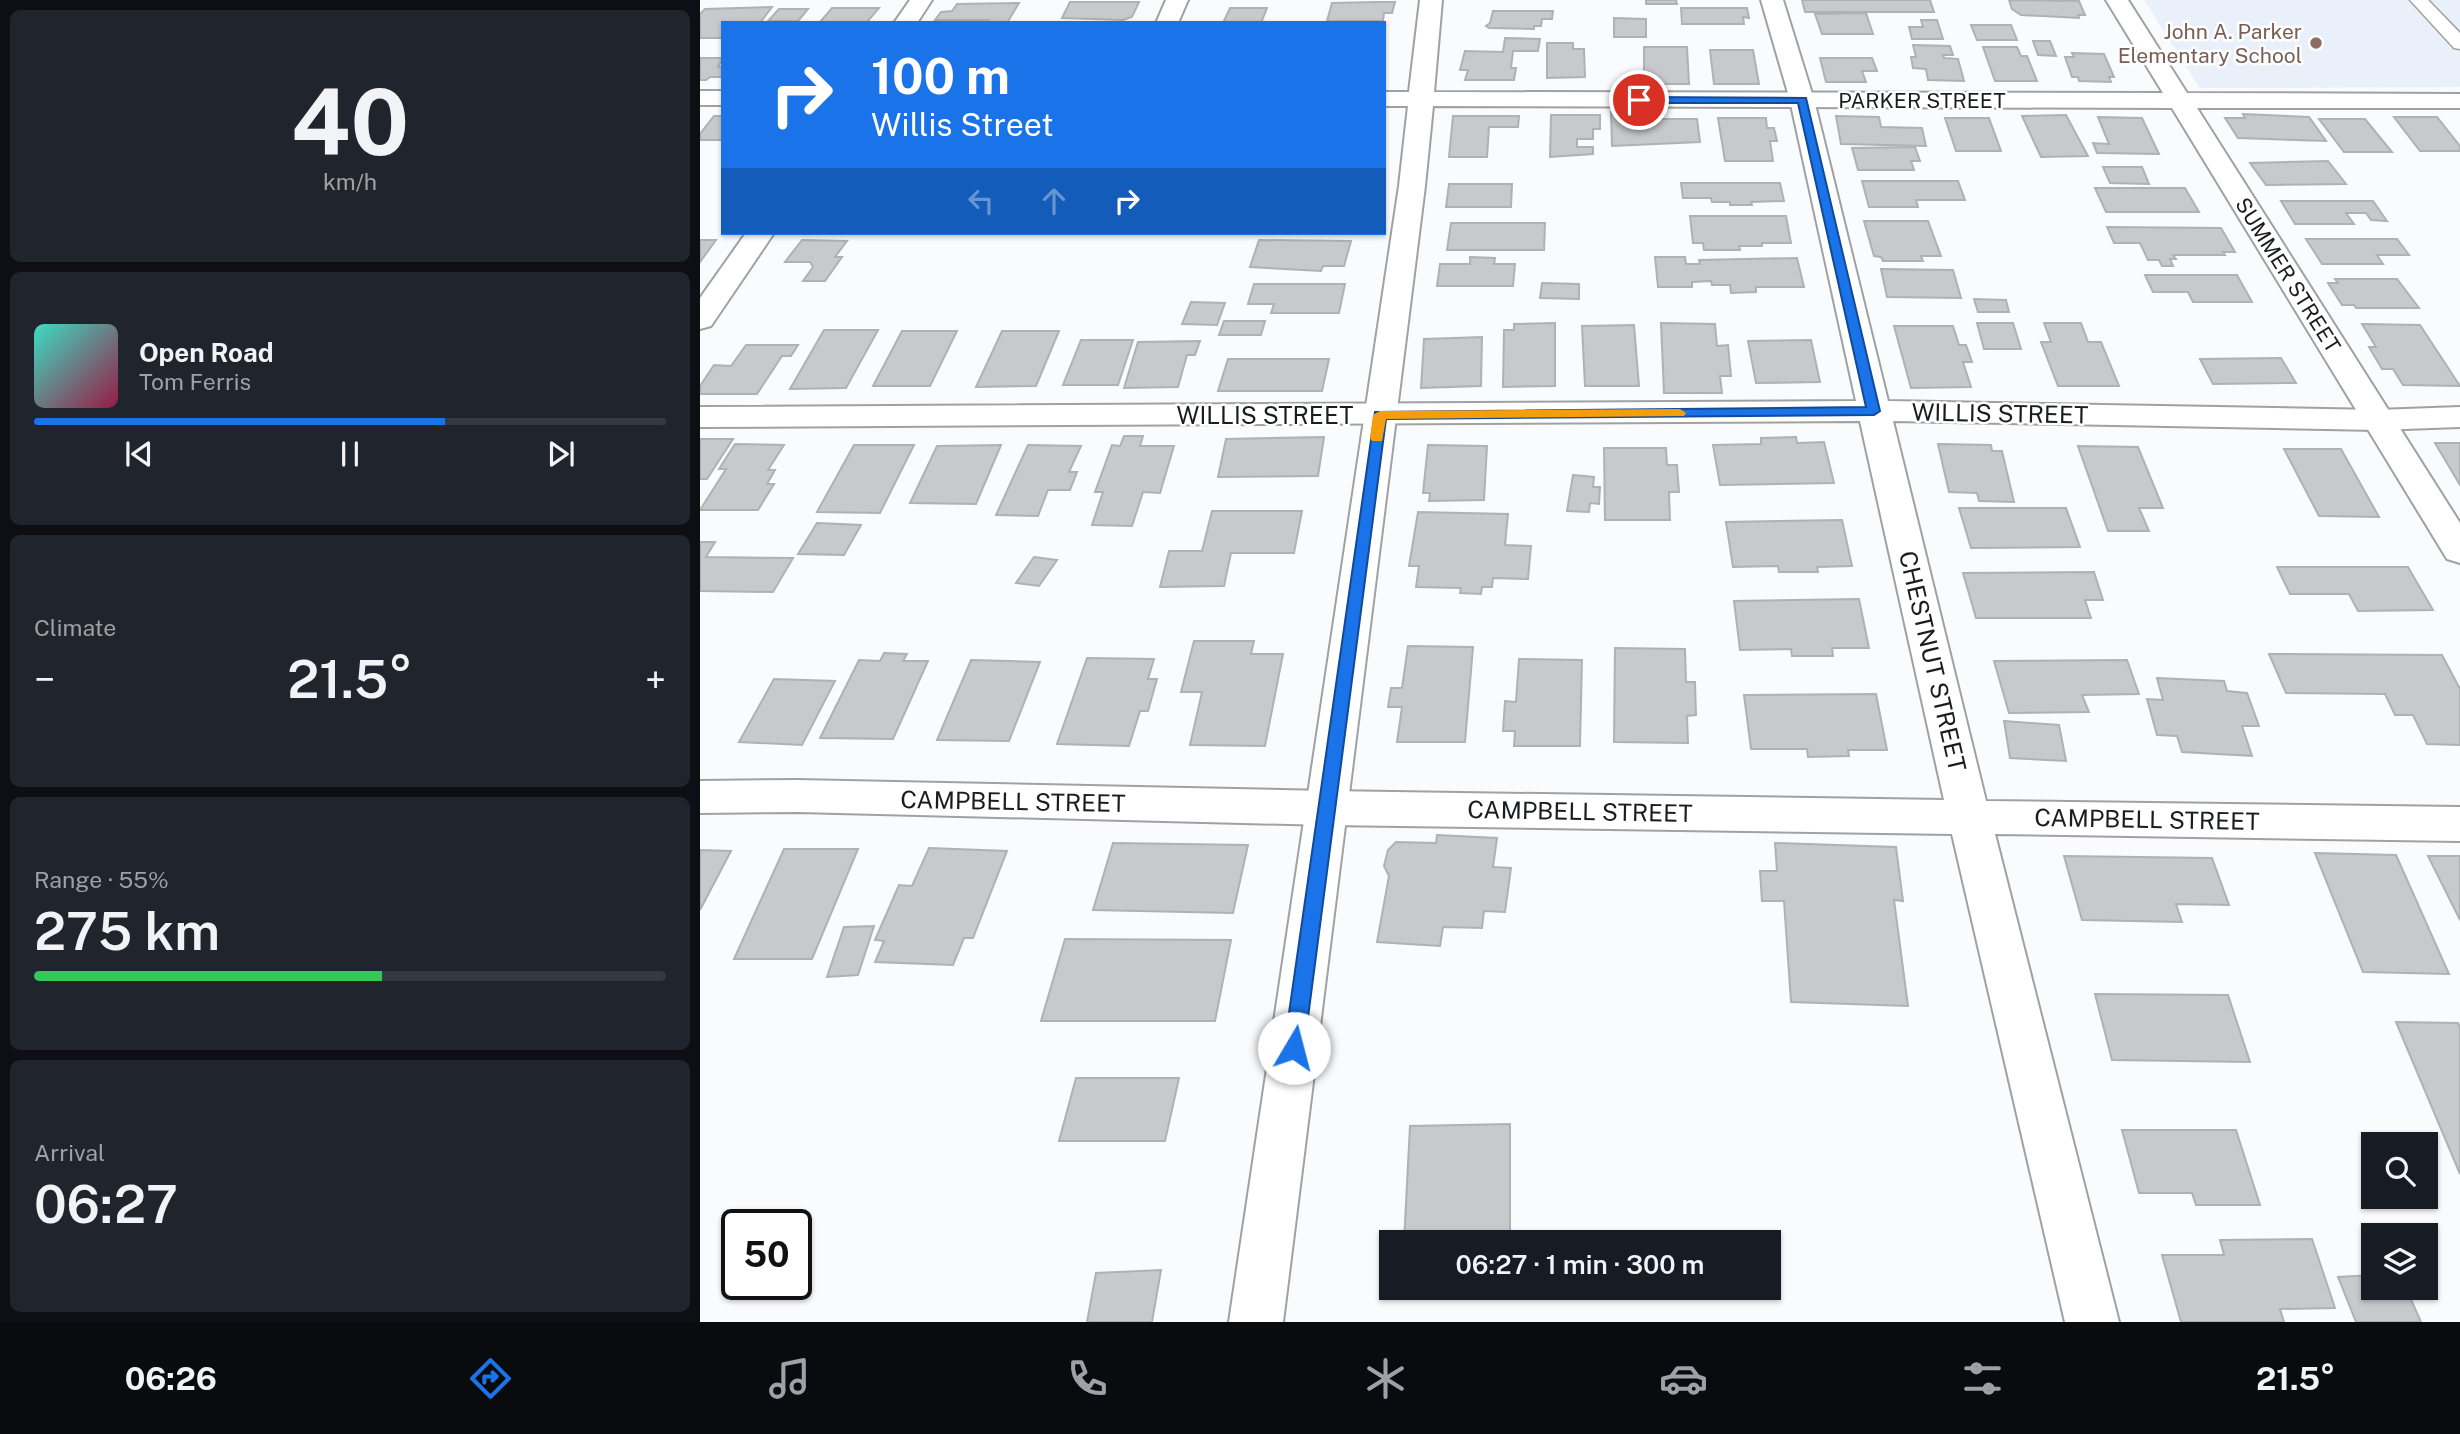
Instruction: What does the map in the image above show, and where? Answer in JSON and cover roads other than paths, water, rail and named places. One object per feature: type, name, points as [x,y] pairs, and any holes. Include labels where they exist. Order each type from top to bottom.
[{"type":"street","points":[[906,21],[921,0]]},
{"type":"street","points":[[1168,21],[1178,0]]},
{"type":"street","points":[[1256,1322],[1380,415],[1403,99],[1432,0]]},
{"type":"street","name":"CHESTNUT STREET","points":[[1772,0],[1802,100],[1969,817],[2092,1322]]},
{"type":"street","name":"SUMMER STREET","points":[[2117,0],[2460,551]]},
{"type":"street","points":[[700,99],[721,98]]},
{"type":"street","name":"PARKER STREET","points":[[1403,99],[2460,101]]},
{"type":"street","points":[[700,320],[760,235]]},
{"type":"street","name":"WILLIS STREET","points":[[700,417],[1874,411],[2378,419],[2460,417]]},
{"type":"street","name":"CAMPBELL STREET","points":[[700,797],[798,796],[1328,808],[2460,824]]},
{"type":"lane","points":[[2419,0],[2460,44]]},
{"type":"place","name":"John A. Parker Elementary School","points":[[2316,43]]}]
